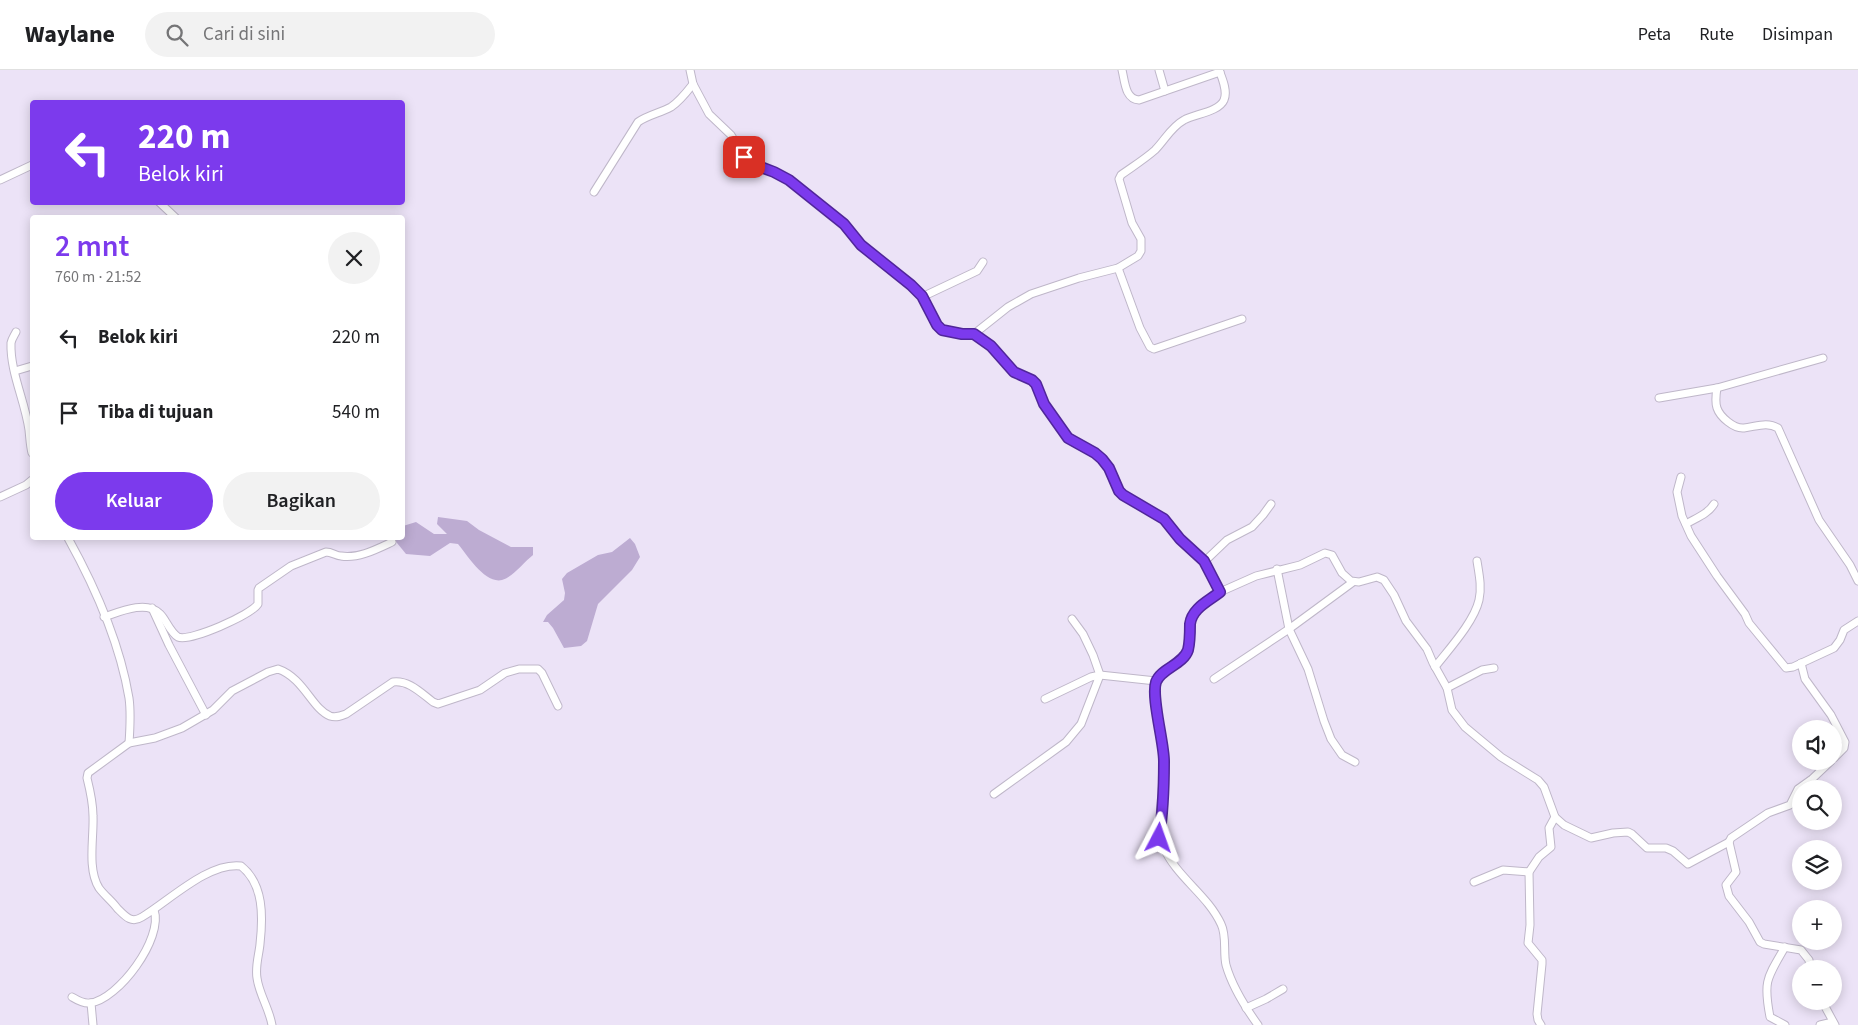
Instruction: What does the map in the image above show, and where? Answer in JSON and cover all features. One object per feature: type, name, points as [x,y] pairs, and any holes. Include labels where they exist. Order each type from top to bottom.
[{"type":"street","points":[[690,70],[693,84],[708,114],[731,135],[746,160],[789,180],[844,224],[861,245],[922,296],[937,325],[942,330],[974,334],[991,346],[1014,372],[1032,380],[1036,384],[1044,404],[1068,438],[1102,459],[1109,468],[1119,491],[1160,515],[1180,539],[1204,561],[1220,592]]},
{"type":"street","points":[[974,334],[1008,308],[1031,294],[1079,278],[1118,268],[1138,256],[1142,245],[1125,204],[1119,180],[1124,173],[1153,152],[1170,131],[1183,120],[1207,112],[1221,104],[1225,97],[1220,71],[1139,100],[1133,100],[1128,95],[1122,70]]},
{"type":"street","points":[[1159,70],[1165,91]]},
{"type":"street","points":[[594,192],[638,122],[670,108],[682,98],[693,84]]},
{"type":"street","points":[[0,180],[30,166]]},
{"type":"street","points":[[162,205],[173,215]]},
{"type":"street","points":[[922,296],[977,271],[983,262]]},
{"type":"street","points":[[1118,268],[1140,328],[1150,347],[1154,349],[1242,318]]},
{"type":"street","points":[[16,332],[12,338],[11,345],[30,443]]},
{"type":"street","points":[[1659,398],[1717,388],[1823,358]]},
{"type":"street","points":[[15,371],[30,367]]},
{"type":"street","points":[[1717,388],[1717,407],[1733,425],[1742,428],[1774,425],[1778,428],[1819,520],[1850,565],[1858,581]]},
{"type":"street","points":[[1681,477],[1677,492],[1691,536],[1745,614],[1749,623],[1785,667],[1788,668],[1801,663],[1834,648],[1844,630],[1858,621]]},
{"type":"street","points":[[0,497],[30,482]]},
{"type":"street","points":[[1204,561],[1227,540],[1252,527],[1271,504]]},
{"type":"street","points":[[1686,524],[1704,514],[1714,504]]},
{"type":"street","points":[[69,540],[89,575],[118,652],[129,698],[129,743]]},
{"type":"street","points":[[104,616],[138,607],[152,608],[160,613],[176,636],[180,638],[193,635],[233,621],[251,612],[258,604],[259,588],[291,566],[326,552],[351,557],[392,542]]},
{"type":"street","points":[[1258,1025],[1246,1008],[1226,966],[1223,950],[1223,926],[1215,913],[1181,877],[1169,860],[1159,838],[1164,762],[1155,691],[1156,681],[1163,673],[1184,657],[1187,652],[1192,615],[1220,592],[1256,576],[1277,569],[1300,565],[1328,553],[1334,557],[1344,576],[1353,582],[1378,577],[1384,580],[1394,595],[1406,621],[1427,649],[1447,688],[1452,710],[1466,726],[1502,757],[1538,780],[1555,817],[1564,825],[1591,838],[1613,832],[1628,832],[1647,848],[1666,848],[1673,851],[1688,864],[1691,864],[1729,842],[1768,813],[1790,804],[1798,790],[1821,770]]},
{"type":"street","points":[[1435,667],[1473,616],[1479,600],[1481,585],[1477,561]]},
{"type":"street","points":[[1277,569],[1289,629],[1308,669],[1331,739],[1342,755],[1356,762]]},
{"type":"street","points":[[1214,679],[1289,629],[1353,582]]},
{"type":"street","points":[[152,608],[206,715]]},
{"type":"street","points":[[994,794],[1066,742],[1081,724],[1100,675],[1083,634],[1072,619]]},
{"type":"street","points":[[1801,663],[1805,679],[1834,720]]},
{"type":"street","points":[[1447,688],[1482,670],[1494,668]]},
{"type":"street","points":[[272,1025],[268,1005],[257,976],[257,957],[262,916],[260,901],[257,888],[247,870],[241,866],[223,867],[205,875],[137,920],[131,920],[100,889],[95,876],[92,855],[94,816],[87,778],[88,773],[129,743],[155,738],[182,728],[213,710],[232,691],[268,672],[278,669],[292,676],[317,704],[331,716],[338,717],[346,714],[393,682],[399,681],[408,684],[438,704],[480,690],[505,672],[519,669],[538,669],[542,673],[558,706]]},
{"type":"street","points":[[1045,699],[1091,677],[1100,675],[1156,681]]},
{"type":"street","points":[[1842,736],[1845,742],[1842,750]]},
{"type":"street","points":[[1541,1025],[1537,1014],[1542,964],[1539,956],[1528,943],[1530,925],[1529,872],[1539,857],[1550,847],[1549,828],[1555,817]]},
{"type":"street","points":[[1729,842],[1736,872],[1726,885],[1728,893],[1749,922],[1760,942],[1801,950],[1809,960]]},
{"type":"street","points":[[1474,882],[1503,870],[1529,872]]},
{"type":"street","points":[[72,997],[86,1004],[106,997],[137,966],[148,948],[156,916],[154,910]]},
{"type":"street","points":[[1784,947],[1768,977],[1765,994],[1770,1018],[1785,1025]]},
{"type":"street","points":[[1246,1008],[1258,1004],[1283,989]]},
{"type":"street","points":[[92,1003],[93,1025]]},
{"type":"street","points":[[1820,1025],[1834,1023],[1827,1010]]},
{"type":"shaded area","points":[[438,517],[467,521],[479,530],[511,547],[533,547],[533,555],[510,576],[502,580],[496,580],[483,574],[458,544],[450,543],[430,556],[406,554],[395,540],[405,540],[405,525],[416,522],[434,534],[447,534],[437,524]]},
{"type":"shaded area","points":[[630,538],[635,544],[640,557],[632,570],[598,604],[587,641],[581,646],[564,648],[553,628],[548,622],[543,622],[547,615],[564,600],[565,593],[562,579],[567,573],[598,555],[612,552]]},
{"type":"route","points":[[744,157],[750,163],[789,180],[844,224],[861,245],[922,296],[937,325],[942,330],[974,334],[991,346],[1014,372],[1029,377],[1036,384],[1044,404],[1068,438],[1102,459],[1109,468],[1119,491],[1123,495],[1160,515],[1180,539],[1204,561],[1220,592],[1192,615],[1187,652],[1184,657],[1163,673],[1156,681],[1155,691],[1164,762],[1159,838]]}]
